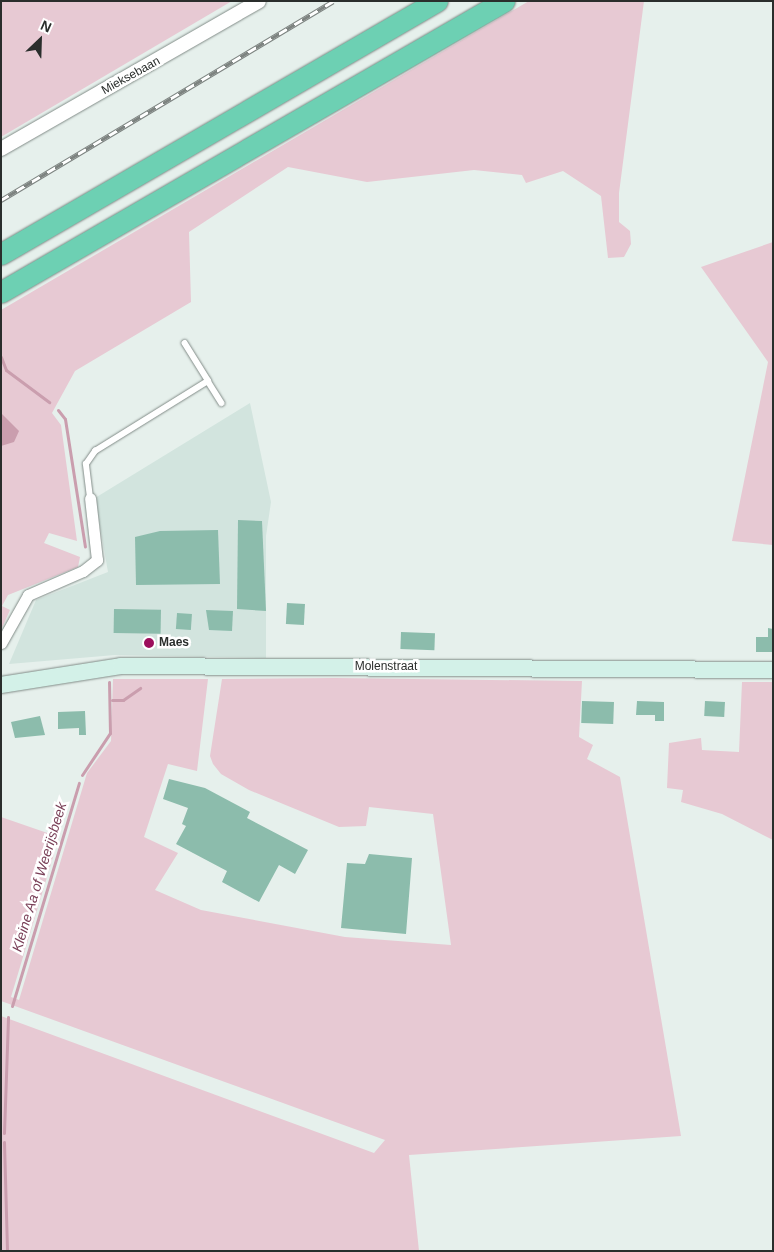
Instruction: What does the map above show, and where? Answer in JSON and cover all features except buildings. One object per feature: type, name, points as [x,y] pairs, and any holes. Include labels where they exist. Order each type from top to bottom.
[{"type":"highway","points":[[1,254],[437,1]]},
{"type":"highway","points":[[1,292],[504,1]]},
{"type":"main road","name":"Molenstraat","points":[[1,685],[121,666],[773,670]]},
{"type":"street","name":"Mieksebaan","points":[[1,149],[259,1]]},
{"type":"street","points":[[1,643],[28,595],[83,571],[97,560],[90,498]]},
{"type":"lane","points":[[185,344],[222,403]]},
{"type":"lane","points":[[90,498],[86,464],[95,451],[208,381]]},
{"type":"shaded area","points":[[1,1],[232,1],[1,137]]},
{"type":"shaded area","points":[[529,1],[644,1],[619,193],[619,222],[630,231],[631,244],[624,257],[608,258],[601,196],[563,171],[526,183],[522,175],[474,170],[367,182],[288,167],[189,232],[191,302],[75,371],[52,413],[61,425],[77,541],[49,533],[44,543],[80,557],[78,567],[8,595],[2,606],[10,610],[1,630],[1,310]]},
{"type":"shaded area","points":[[773,242],[773,545],[732,541],[768,362],[701,267]]},
{"type":"shaded area","points":[[250,403],[271,502],[266,536],[266,658],[115,655],[9,664],[36,600],[108,572],[95,498]]},
{"type":"shaded area","points":[[1,413],[19,431],[14,442],[1,446]]},
{"type":"shaded area","points":[[335,678],[582,681],[579,737],[593,745],[587,759],[620,777],[681,1136],[409,1155],[419,1251],[1,1251],[1,1016],[374,1153],[385,1140],[1,1001],[1,817],[59,837],[11,997],[19,1000],[87,773],[111,741],[113,679],[208,679],[197,771],[168,764],[144,837],[178,853],[155,890],[201,910],[345,937],[451,945],[433,814],[369,807],[366,826],[339,827],[249,790],[221,774],[213,764],[210,756],[222,679]]},
{"type":"shaded area","points":[[742,682],[773,682],[773,840],[722,814],[681,802],[683,790],[667,788],[669,743],[701,738],[702,750],[739,752]]},
{"type":"waterway","name":"Kleine Aa of Weerijsbeek","points":[[1,357],[6,370],[49,402]]},
{"type":"waterway","name":"Kleine Aa of Weerijsbeek","points":[[58,410],[65,419],[85,546]]},
{"type":"waterway","name":"Kleine Aa of Weerijsbeek","points":[[82,775],[110,733],[109,682]]},
{"type":"waterway","points":[[112,700],[123,700],[140,688]]},
{"type":"waterway","name":"Kleine Aa of Weerijsbeek","points":[[12,1006],[79,783]]},
{"type":"waterway","name":"Kleine Aa of Weerijsbeek","points":[[4,1133],[8,1017]]},
{"type":"waterway","name":"Kleine Aa of Weerijsbeek","points":[[4,1142],[7,1251]]},
{"type":"railway","points":[[1,200],[333,1]]},
{"type":"place","name":"Maes","points":[[149,643]]}]
